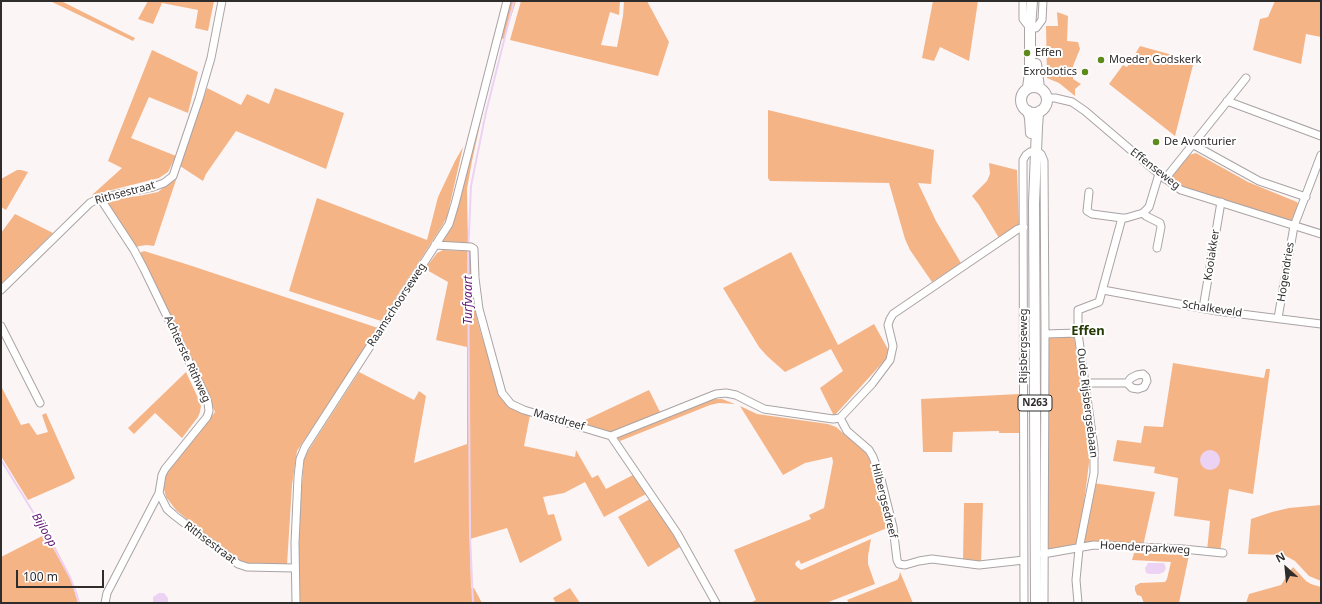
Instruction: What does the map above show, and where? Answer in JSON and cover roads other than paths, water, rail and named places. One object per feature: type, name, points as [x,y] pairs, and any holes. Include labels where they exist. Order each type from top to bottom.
[{"type":"main road","name":"N263","points":[[1028,111],[1022,106],[1021,95],[1033,88],[1036,73],[1036,26],[1033,1]]},
{"type":"main road","points":[[1033,88],[1043,90],[1048,98]]},
{"type":"main road","name":"N263","points":[[1040,111],[1044,108],[1048,98]]},
{"type":"main road","points":[[1028,111],[1040,111]]},
{"type":"main road","name":"Rijsbergseweg","points":[[1028,111],[1033,152],[1034,203],[1036,603]]},
{"type":"main road","name":"Rijsbergseweg","points":[[1033,152],[1038,114],[1040,111]]},
{"type":"street","name":"Rithsestraat","points":[[1,290],[90,203],[100,198],[153,187],[173,176],[207,72],[222,1]]},
{"type":"street","name":"Raamschoorseweg","points":[[296,603],[294,568],[300,459],[305,447],[448,224],[455,204],[507,1]]},
{"type":"street","points":[[1023,1],[1023,20],[1036,26],[1043,1]]},
{"type":"street","points":[[1090,192],[1087,211],[1092,214],[1126,218],[1143,213],[1149,207],[1162,176],[1192,144],[1246,78]]},
{"type":"street","name":"Effenseweg","points":[[1048,98],[1056,98],[1072,102],[1181,190],[1321,234]]},
{"type":"street","points":[[1227,101],[1321,136]]},
{"type":"street","points":[[1192,144],[1259,181],[1306,197]]},
{"type":"street","name":"Rijsbergseweg","points":[[1024,603],[1023,160],[1026,155],[1033,152],[1040,154],[1044,160],[1044,603]]},
{"type":"street","name":"Hogendries","points":[[1278,318],[1294,226],[1321,155]]},
{"type":"street","name":"Achterste Rithweg","points":[[100,198],[130,244],[144,269],[205,395],[209,411],[206,417],[165,469],[162,475],[159,493],[107,593],[105,603]]},
{"type":"street","name":"Kooiakker","points":[[1203,308],[1221,202]]},
{"type":"street","points":[[1143,213],[1160,223],[1161,227],[1157,248]]},
{"type":"street","name":"Oude Rijsbergsebaan","points":[[1078,603],[1076,580],[1079,549],[1094,473],[1094,448],[1078,334],[1078,310],[1099,302],[1122,218]]},
{"type":"street","points":[[716,603],[677,533],[612,436],[716,394],[726,393],[736,395],[764,409],[833,419],[840,418],[872,384],[890,360],[893,346],[888,331],[888,325],[893,314],[1018,229],[1024,227]]},
{"type":"street","name":"Mastdreef","points":[[435,245],[469,247],[474,249],[475,278],[479,309],[502,393],[511,404],[524,410],[612,436]]},
{"type":"street","name":"Schalkeveld","points":[[1103,290],[1217,311],[1321,324]]},
{"type":"street","points":[[1,326],[40,404]]},
{"type":"street","points":[[1045,334],[1078,334]]},
{"type":"street","points":[[1084,383],[1127,383]]},
{"type":"street","name":"Hilbergsedreef","points":[[840,418],[847,431],[869,450],[873,457],[881,479],[891,520],[898,564],[905,565],[937,559],[979,564],[1024,560]]},
{"type":"street","name":"Rithsestraat","points":[[159,493],[167,509],[238,564],[246,567],[294,568]]},
{"type":"street","name":"Hoenderparkweg","points":[[1043,554],[1094,546],[1183,549],[1223,553]]},
{"type":"waterway","name":"Turfvaart","points":[[473,603],[470,535],[468,256],[471,186],[486,112],[514,1]]},
{"type":"waterway","name":"Bijloop","points":[[1,460],[43,528],[70,577],[79,603]]},
{"type":"place","name":"Effen","points":[[1027,53]]},
{"type":"place","name":"Moeder Godskerk","points":[[1101,60]]},
{"type":"place","name":"Exrobotics","points":[[1085,72]]},
{"type":"place","name":"De Avonturier","points":[[1156,142]]},
{"type":"district","name":"Effen","points":[[1088,331]]}]
